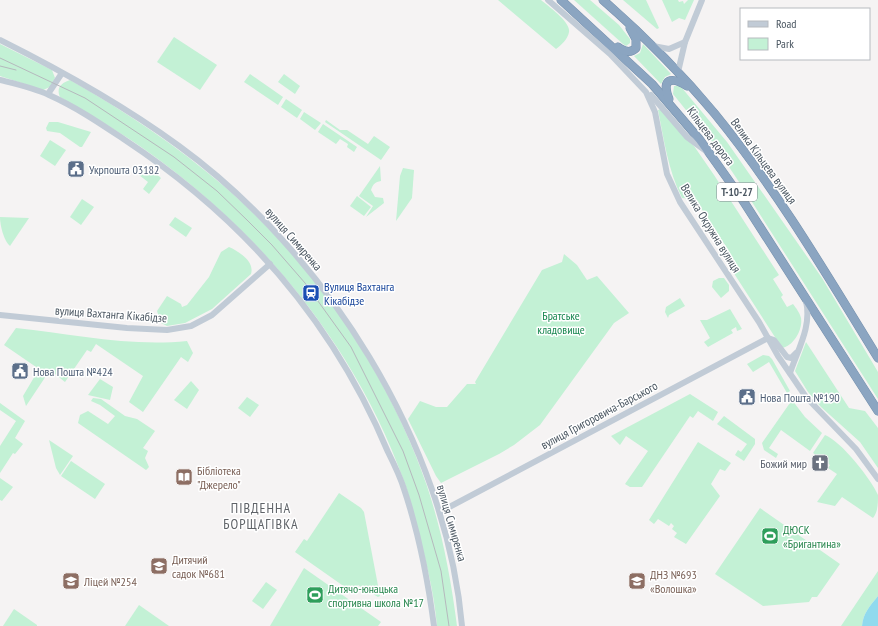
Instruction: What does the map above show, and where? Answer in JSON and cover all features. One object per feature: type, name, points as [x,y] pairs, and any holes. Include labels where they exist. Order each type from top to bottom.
[{"type":"highway","name":"Кільцева дорога","points":[[561,0],[607,40],[652,84],[672,106],[712,156],[878,411]]},
{"type":"highway","name":"Велика Кільцева вулиця","points":[[603,0],[653,46],[695,90],[754,166],[833,284],[878,358]]},
{"type":"highway","points":[[607,40],[628,52],[633,51],[636,48],[636,39],[624,19]]},
{"type":"highway","points":[[672,106],[665,90],[669,81],[678,80],[695,90]]},
{"type":"street","name":"Велика Окружна вулиця","points":[[548,0],[610,54],[646,92],[654,105],[667,174],[675,194],[759,322],[790,373]]},
{"type":"street","points":[[678,72],[685,42],[702,0]]},
{"type":"street","name":"вулиця Симиренка","points":[[0,40],[118,105],[185,151],[262,218],[292,250],[356,335],[400,414],[427,475],[440,512],[456,580],[462,626]]},
{"type":"street","points":[[653,46],[669,49],[685,42]]},
{"type":"street","points":[[48,94],[62,73]]},
{"type":"street","points":[[0,80],[48,94],[112,132],[173,174],[241,233],[270,264],[332,342],[365,401],[380,433],[404,489],[426,571],[434,626]]},
{"type":"street","points":[[646,92],[657,101],[687,137],[712,156]]},
{"type":"street","name":"вулиця Вахтанга Кікабідзе","points":[[0,315],[127,328],[167,330],[184,328],[203,321],[212,315],[270,264]]},
{"type":"street","points":[[805,297],[808,318],[790,373],[806,397],[856,449],[878,480]]},
{"type":"street","points":[[768,338],[774,340],[787,357],[794,356],[798,351]]},
{"type":"street","name":"вулиця Григоровича-Барського","points":[[440,512],[768,338]]},
{"type":"green space","points":[[498,0],[541,0],[563,19],[569,28],[567,37],[556,49]]},
{"type":"green space","points":[[574,0],[590,0],[619,25],[630,39],[630,43],[626,46],[623,44]]},
{"type":"green space","points":[[623,0],[646,0],[659,28],[657,29]]},
{"type":"green space","points":[[662,0],[678,0],[679,2],[683,1],[684,4],[688,0],[694,0],[685,20],[679,18],[672,22]]},
{"type":"green space","points":[[174,37],[217,65],[200,90],[157,62]]},
{"type":"green space","points":[[0,44],[52,70],[55,78],[50,87],[43,90],[0,76]]},
{"type":"green space","points":[[643,44],[671,74],[665,77],[661,84],[634,56],[640,53]]},
{"type":"green space","points":[[250,74],[283,97],[278,105],[244,82]]},
{"type":"green space","points":[[284,74],[300,86],[295,94],[278,82]]},
{"type":"green space","points":[[70,80],[111,104],[150,130],[188,157],[225,187],[258,217],[289,250],[345,323],[370,362],[392,403],[411,444],[427,486],[445,555],[457,626],[437,626],[429,574],[404,481],[384,431],[359,383],[331,338],[299,295],[264,254],[227,216],[186,181],[144,149],[60,97],[60,86]]},
{"type":"green space","points":[[674,86],[679,86],[682,88],[727,142],[822,278],[878,372],[878,399],[715,146],[673,94]]},
{"type":"green space","points":[[286,99],[302,110],[297,118],[281,107]]},
{"type":"green space","points":[[661,109],[684,137],[694,146],[779,275],[773,279],[783,295],[781,297],[787,307],[793,304],[799,312],[801,327],[794,341],[786,347],[782,348],[726,261],[729,251],[695,199],[682,198],[673,177],[667,155],[658,110]]},
{"type":"green space","points":[[304,112],[321,123],[315,130],[300,119]]},
{"type":"green space","points":[[326,120],[340,130],[347,130],[368,144],[374,136],[390,147],[381,160],[325,122]]},
{"type":"green space","points":[[49,122],[58,122],[91,132],[82,147],[80,147],[60,133],[47,131],[46,128]]},
{"type":"green space","points":[[323,124],[357,147],[354,152],[347,147],[348,144],[340,139],[336,144],[318,132]]},
{"type":"green space","points":[[50,140],[66,150],[55,166],[40,156]]},
{"type":"green space","points":[[380,166],[381,181],[374,184],[371,190],[375,197],[383,198],[384,203],[366,217],[373,206],[359,196]]},
{"type":"green space","points":[[403,168],[414,170],[412,198],[396,221],[400,176]]},
{"type":"green space","points":[[143,169],[152,175],[154,172],[161,178],[149,194],[143,189],[148,182],[139,175]]},
{"type":"green space","points":[[357,196],[371,207],[364,216],[350,206]]},
{"type":"green space","points":[[82,199],[94,207],[81,225],[70,217]]},
{"type":"green space","points":[[0,217],[29,218],[10,246],[3,233]]},
{"type":"green space","points":[[175,217],[192,228],[186,237],[169,225]]},
{"type":"green space","points":[[229,247],[245,257],[251,265],[251,274],[212,309],[185,323],[167,326],[161,323],[157,311],[167,296],[181,304],[182,307],[187,305],[209,277],[221,252]]},
{"type":"green space","name":"Братське кладовище","points":[[564,254],[577,265],[587,280],[597,276],[629,313],[614,323],[540,425],[514,445],[499,454],[441,483],[436,476],[408,419],[420,401],[436,407],[447,407],[467,384],[476,384],[475,382],[542,270],[562,262]]},
{"type":"green space","points":[[719,278],[724,278],[729,285],[729,291],[721,298],[712,287],[713,281]]},
{"type":"green space","points":[[680,298],[685,306],[669,315],[668,318],[665,312],[666,307]]},
{"type":"green space","points":[[730,309],[742,329],[737,331],[736,327],[731,330],[733,333],[708,347],[704,342],[710,338],[700,320],[707,320]]},
{"type":"green space","points":[[16,328],[123,341],[187,341],[193,353],[188,362],[181,357],[143,412],[129,402],[143,376],[96,344],[91,352],[87,350],[65,382],[50,370],[26,406],[23,396],[39,369],[4,345]]},
{"type":"green space","points":[[806,342],[849,408],[865,411],[878,428],[878,468],[860,442],[821,407],[808,392],[795,371]]},
{"type":"green space","points":[[763,355],[769,356],[772,359],[790,391],[787,393],[769,362],[753,372],[747,364]]},
{"type":"green space","points":[[100,379],[113,387],[110,400],[88,395]]},
{"type":"green space","points":[[191,381],[199,390],[187,409],[174,400]]},
{"type":"green space","points":[[690,394],[718,412],[713,421],[698,411],[693,418],[690,416],[642,487],[630,487],[625,484],[648,451],[626,436],[620,445],[611,436]]},
{"type":"green space","points":[[247,397],[259,405],[250,417],[238,408]]},
{"type":"green space","points":[[93,398],[101,399],[125,416],[137,419],[155,431],[143,448],[148,451],[145,458],[149,467],[146,470],[78,423],[80,415],[88,411],[108,424],[115,416],[100,405],[91,401]]},
{"type":"green space","points":[[792,400],[805,417],[822,433],[810,451],[781,430],[769,448],[778,454],[776,458],[764,450],[762,443]]},
{"type":"green space","points":[[0,403],[25,421],[15,438],[23,444],[15,454],[13,453],[0,473],[0,446],[16,421],[0,410]]},
{"type":"green space","points":[[724,416],[755,439],[755,444],[744,461],[735,455],[738,450],[741,452],[747,444],[717,424]]},
{"type":"green space","points":[[825,435],[847,452],[874,488],[878,495],[878,501],[877,510],[873,518],[842,497],[835,506],[817,502],[837,474],[828,468],[830,465],[813,453]]},
{"type":"green space","points":[[49,440],[73,456],[60,475],[56,468]]},
{"type":"green space","points":[[698,442],[731,463],[725,471],[720,469],[711,484],[720,496],[686,544],[674,537],[677,533],[672,529],[674,526],[671,523],[669,526],[658,519],[654,524],[649,520]]},
{"type":"green space","points":[[71,461],[105,484],[95,499],[61,476]]},
{"type":"green space","points":[[0,478],[13,487],[2,501],[0,500]]},
{"type":"green space","points":[[339,493],[361,508],[364,512],[380,596],[378,597],[358,585],[352,592],[295,552],[304,539],[307,541]]},
{"type":"green space","name":"ДЮСК «Бригантина»","points":[[760,508],[840,564],[817,597],[812,597],[809,602],[763,606],[715,574]]},
{"type":"green space","name":"Дитячо-юнацька спортивна школа №17","points":[[304,568],[381,622],[378,626],[270,626]]},
{"type":"green space","points":[[878,571],[878,596],[865,613],[862,626],[841,626]]},
{"type":"green space","points":[[266,582],[277,590],[263,609],[252,601]]},
{"type":"green space","points":[[139,605],[169,626],[125,626]]},
{"type":"green space","points":[[14,609],[37,625],[37,626],[3,626]]},
{"type":"water","points":[[878,596],[878,626],[862,626],[865,613]]},
{"type":"tram line","points":[[0,58],[85,98],[174,157],[217,191],[272,245],[305,283],[351,347],[403,451],[419,495],[441,571],[449,626]]},
{"type":"tram line","points":[[0,66],[16,70]]},
{"type":"place","name":"Укрпошта 03182","points":[[76,169]]},
{"type":"place","name":"Вулиця Вахтанга Кікабідзе","points":[[311,293]]},
{"type":"place","name":"Нова Пошта №424","points":[[20,371]]},
{"type":"place","name":"Нова Пошта №190","points":[[747,397]]},
{"type":"place","name":"Божий мир","points":[[820,463]]},
{"type":"place","name":"Бібліотека \"Джерело\"","points":[[184,477]]},
{"type":"place","name":"ДЮСК «Бригантина»","points":[[770,536]]},
{"type":"place","name":"Дитячий садок №681","points":[[159,566]]},
{"type":"place","name":"Ліцей №254","points":[[71,581]]},
{"type":"place","name":"ДНЗ №693 «Волошка»","points":[[637,581]]},
{"type":"place","name":"Дитячо-юнацька спортивна школа №17","points":[[315,595]]},
{"type":"district","name":"ПІВДЕННА БОРЩАГІВКА","points":[[261,516]]}]
